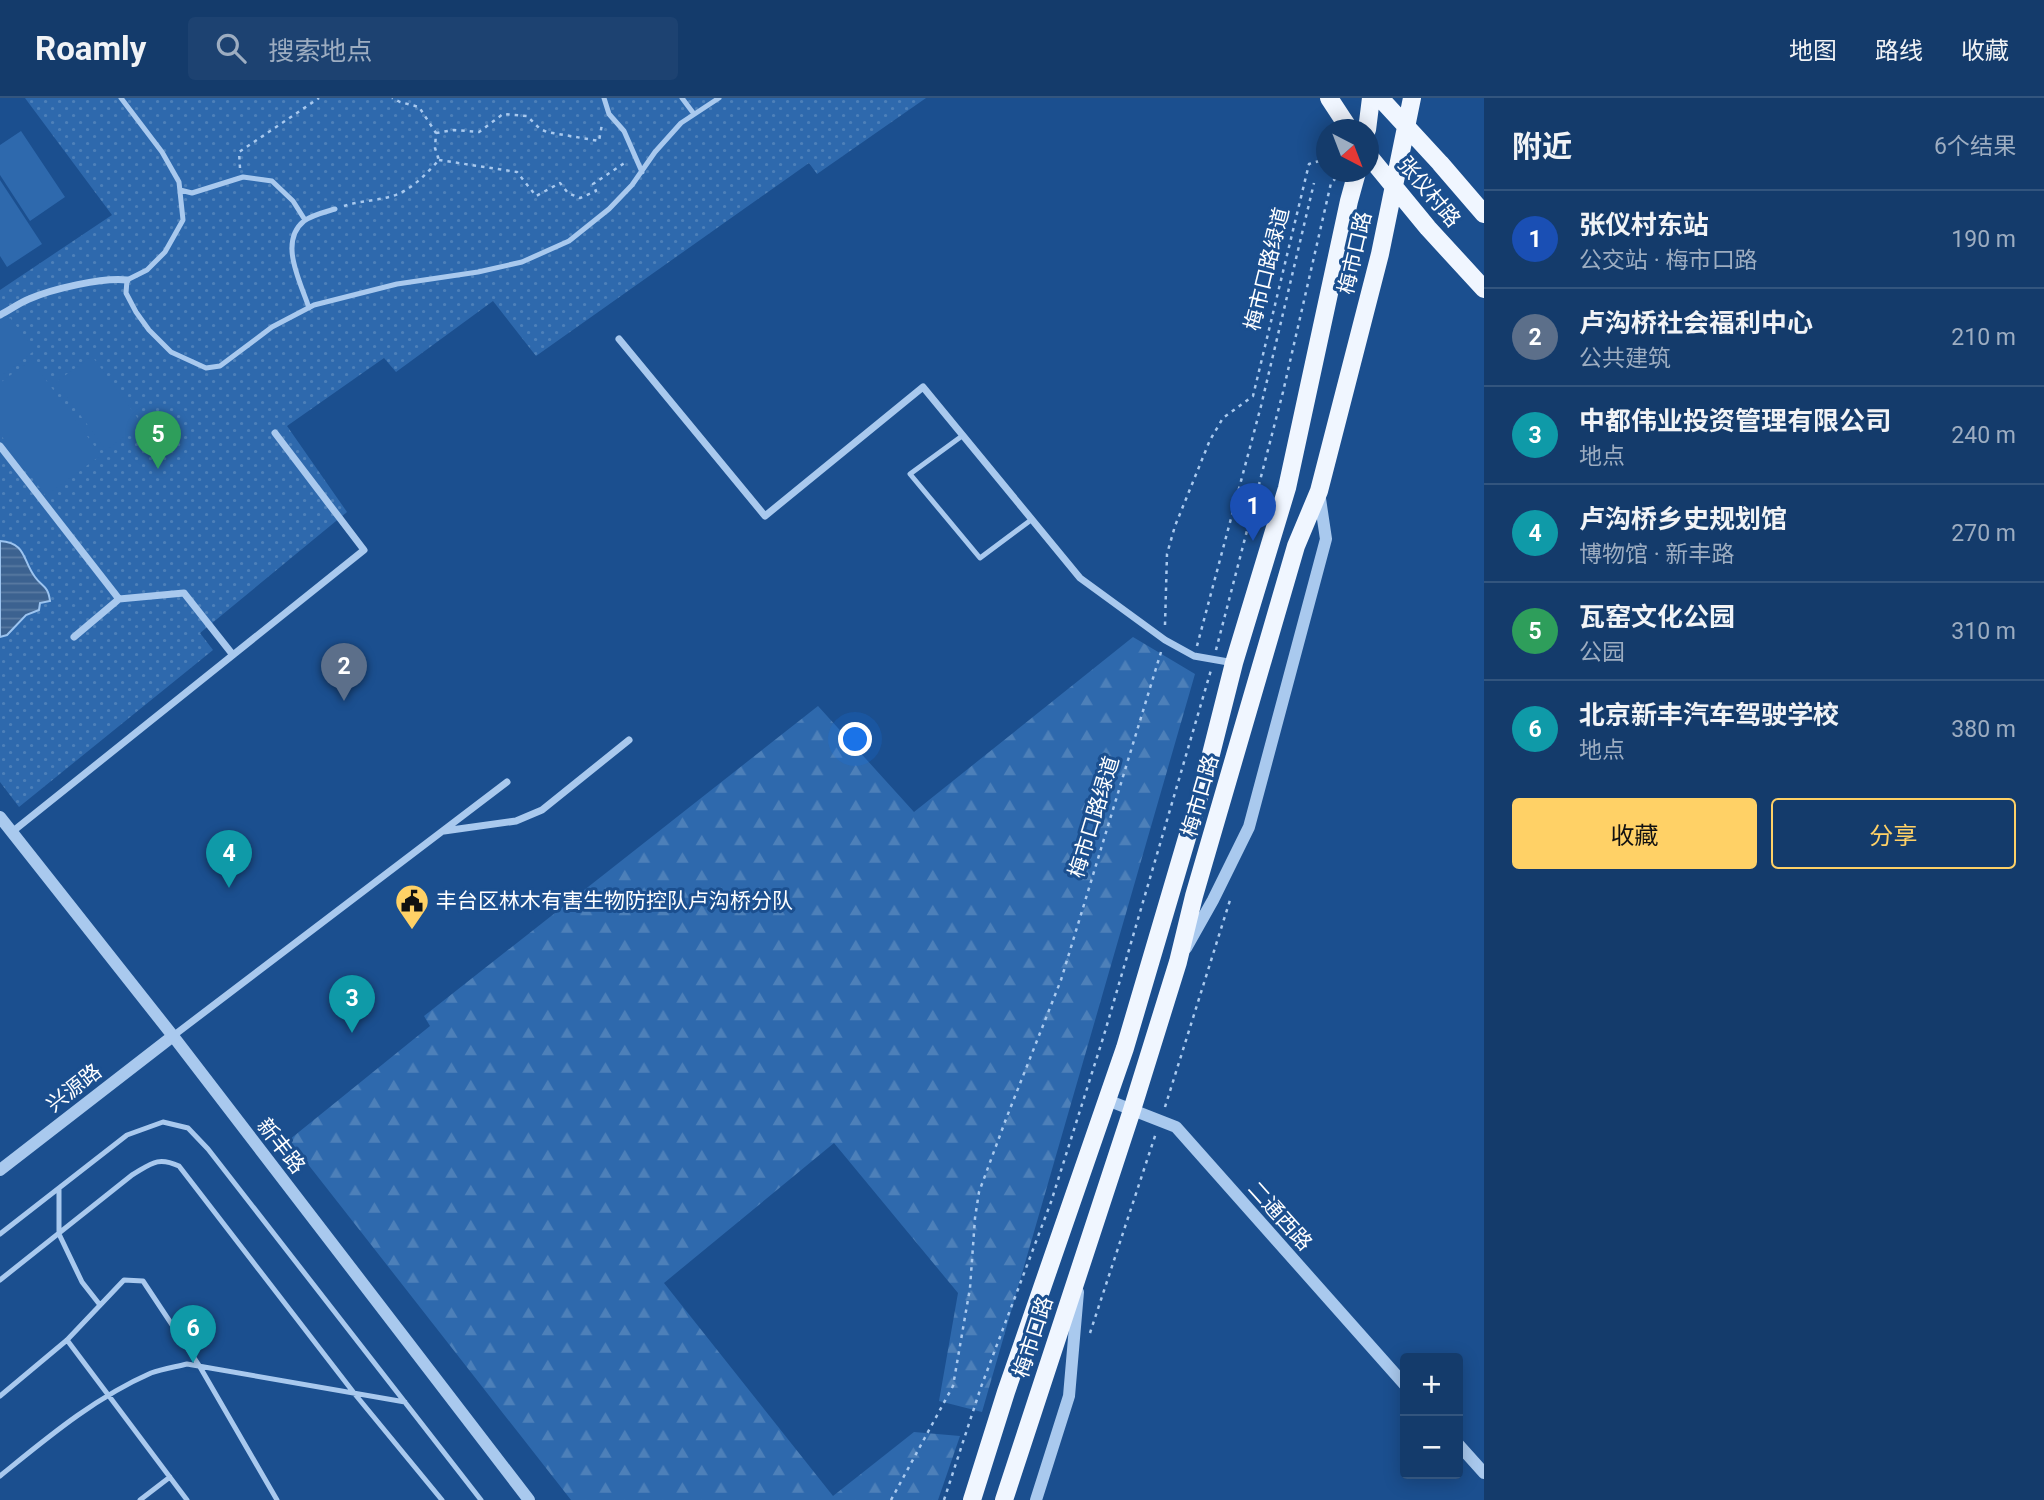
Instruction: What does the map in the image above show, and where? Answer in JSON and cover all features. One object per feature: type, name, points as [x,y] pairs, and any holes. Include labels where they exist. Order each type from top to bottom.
[{"type":"main road","points":[[1329,98],[1343,119]]},
{"type":"main road","points":[[1368,119],[1371,98]]},
{"type":"main road","name":"张仪村路","points":[[1380,98],[1484,214]]},
{"type":"main road","name":"梅市口路","points":[[1004,1500],[1132,1110],[1178,962],[1194,895],[1292,560],[1319,491],[1380,254],[1412,98]]},
{"type":"main road","name":"张仪村路","points":[[1379,168],[1428,228],[1484,289]]},
{"type":"main road","name":"梅市口路","points":[[972,1500],[1006,1392],[1129,1035],[1207,770],[1234,663],[1287,488],[1354,182]]},
{"type":"street","points":[[0,315],[30,298],[96,281],[127,280]]},
{"type":"street","points":[[619,339],[765,516],[923,387],[1080,578],[1165,640],[1194,656],[1234,663]]},
{"type":"street","points":[[12,832],[364,550],[275,433]]},
{"type":"street","points":[[0,446],[119,599]]},
{"type":"street","points":[[1178,962],[1213,900],[1249,827],[1326,539],[1319,491]]},
{"type":"street","points":[[74,637],[119,599],[184,593],[233,655]]},
{"type":"street","points":[[443,831],[516,821],[542,810],[629,740]]},
{"type":"street","points":[[173,1036],[507,782]]},
{"type":"street","name":"新丰路","points":[[0,817],[173,1036],[529,1500]]},
{"type":"street","name":"兴源路","points":[[0,1170],[173,1036]]},
{"type":"street","name":"二通西路","points":[[1107,1100],[1176,1127],[1400,1379]]},
{"type":"street","points":[[1036,1500],[1069,1396],[1080,1266]]},
{"type":"street","points":[[1463,1450],[1484,1473]]},
{"type":"lane","points":[[121,98],[162,152],[179,182],[183,220],[165,252],[147,270],[127,280],[126,293],[149,330],[171,352],[206,368],[220,366],[272,327],[309,308],[397,284],[478,272],[522,262],[569,241],[609,209],[681,123],[719,98]]},
{"type":"lane","points":[[604,98],[609,114],[624,131],[640,174]]},
{"type":"lane","points":[[682,98],[694,114]]},
{"type":"lane","points":[[180,190],[192,193],[240,178],[272,181],[293,201],[305,220]]},
{"type":"lane","points":[[309,308],[292,256],[291,242],[294,232],[305,220],[335,209]]},
{"type":"lane","points":[[962,436],[911,474],[980,558],[1031,520]]},
{"type":"lane","points":[[0,1234],[127,1135],[163,1122],[188,1128],[208,1149],[481,1500]]},
{"type":"lane","points":[[0,1280],[132,1175],[154,1162],[167,1160],[179,1166],[354,1393],[442,1500]]},
{"type":"lane","points":[[59,1188],[59,1234],[82,1282],[100,1305]]},
{"type":"lane","points":[[0,1396],[67,1340],[124,1280],[143,1281],[200,1367],[277,1500]]},
{"type":"lane","points":[[67,1340],[187,1500]]},
{"type":"lane","points":[[0,1476],[61,1427],[108,1395],[153,1372],[187,1364],[405,1402]]},
{"type":"lane","points":[[140,1500],[170,1477]]},
{"type":"path","points":[[240,178],[239,152],[319,98]]},
{"type":"path","points":[[392,98],[419,107],[436,133],[435,148],[439,160]]},
{"type":"path","points":[[436,133],[454,130],[479,132],[503,114],[527,116],[540,129],[548,132],[599,141],[602,123],[609,114]]},
{"type":"path","points":[[439,160],[517,172],[536,197],[560,183],[568,193],[580,198],[596,191],[593,184],[628,161],[640,174]]},
{"type":"path","points":[[335,209],[361,200],[390,197],[407,190],[439,160]]},
{"type":"path","name":"梅市口路绿道","points":[[891,1500],[953,1386],[970,1288],[979,1192],[1061,980],[1165,640],[1167,554],[1175,526],[1210,440],[1223,418],[1253,396],[1308,164],[1316,162]]},
{"type":"path","points":[[944,1500],[981,1387],[1051,1202],[1108,1022],[1214,660],[1283,392],[1332,182]]},
{"type":"path","points":[[1194,656],[1261,405],[1314,183]]},
{"type":"green space","points":[[25,98],[926,98],[817,174],[809,163],[536,356],[493,301],[396,372],[384,358],[287,426],[347,512],[200,633],[213,650],[19,807],[0,782],[0,290],[112,215]]},
{"type":"green space","points":[[21,131],[65,197],[30,221],[0,175],[0,145]]},
{"type":"green space","points":[[0,180],[42,244],[7,267],[0,256]]},
{"type":"green space","points":[[10,318],[35,350],[0,377],[0,326]]},
{"type":"green space","points":[[92,356],[142,424],[106,450],[56,382]]},
{"type":"green space","points":[[31,360],[101,455],[46,496],[0,434],[0,383]]},
{"type":"green space","points":[[1133,637],[1195,674],[982,1412],[939,1401],[958,1293],[834,1143],[664,1283],[833,1496],[914,1432],[960,1436],[938,1500],[571,1500],[289,1140],[430,1026],[424,1016],[818,706],[914,812]]},
{"type":"shaded area","points":[[0,541],[9,542],[20,549],[31,571],[46,589],[50,601],[40,603],[39,610],[26,615],[7,635],[0,637]]},
{"type":"place","name":"瓦窑文化公园","points":[[158,469]]},
{"type":"place","name":"张仪村东站","points":[[1253,541]]},
{"type":"place","name":"卢沟桥社会福利中心","points":[[344,701]]},
{"type":"place","name":"卢沟桥乡史规划馆","points":[[229,888]]},
{"type":"place","name":"丰台区林木有害生物防控队卢沟桥分队","points":[[412,931]]},
{"type":"place","name":"中都伟业投资管理有限公司","points":[[352,1033]]},
{"type":"place","name":"北京新丰汽车驾驶学校","points":[[193,1363]]}]
